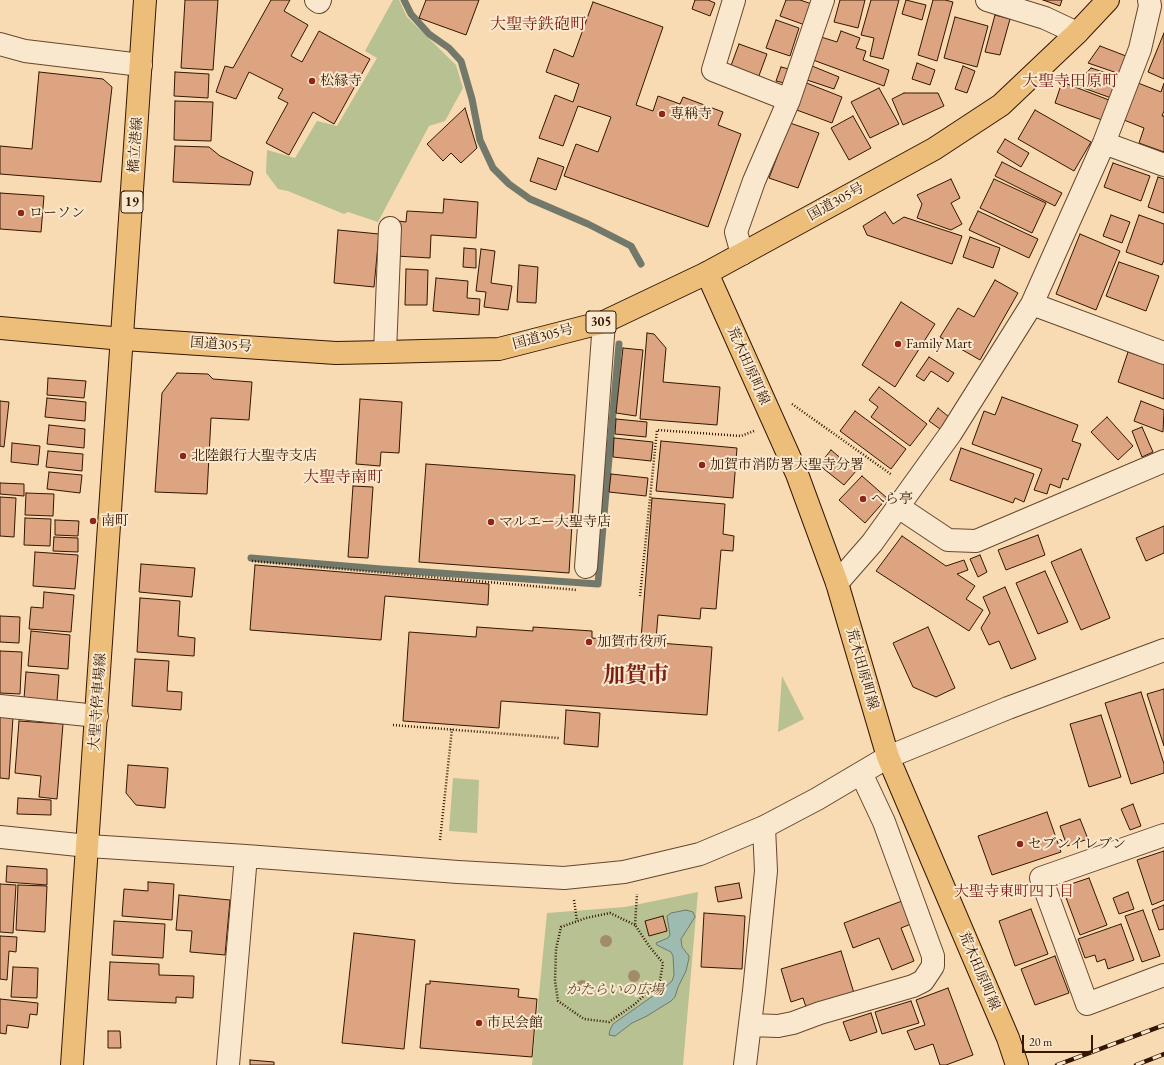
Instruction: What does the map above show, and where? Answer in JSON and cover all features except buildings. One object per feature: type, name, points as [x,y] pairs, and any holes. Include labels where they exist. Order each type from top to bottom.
[{"type":"main road","name":"橋立港線","points":[[123,339],[146,0]]},
{"type":"main road","name":"国道305号","points":[[0,328],[123,339],[336,352],[385,352],[499,349],[604,322],[707,273],[934,149],[1001,105],[1077,33],[1108,0]]},
{"type":"main road","name":"荒木田原町線","points":[[707,273],[797,474],[837,583],[888,757],[1008,1038],[1017,1065]]},
{"type":"main road","name":"大聖寺停車場線","points":[[72,1065],[123,339]]},
{"type":"street","points":[[316,0],[319,2],[320,0]]},
{"type":"street","points":[[734,0],[713,70],[789,100]]},
{"type":"street","points":[[742,254],[736,232],[754,181],[789,100],[823,0]]},
{"type":"street","points":[[987,0],[1045,18],[1077,33]]},
{"type":"street","points":[[837,583],[872,543],[897,506],[951,433],[1032,304],[1104,143],[1140,49],[1150,6],[1149,0]]},
{"type":"street","points":[[0,44],[25,51],[141,65]]},
{"type":"street","points":[[1104,143],[1164,165]]},
{"type":"street","points":[[385,352],[390,228]]},
{"type":"street","points":[[1032,304],[1164,353]]},
{"type":"street","points":[[586,568],[604,322]]},
{"type":"street","points":[[897,506],[948,540],[976,541],[1164,461]]},
{"type":"street","points":[[0,837],[88,846],[564,878],[624,872],[700,854],[764,827],[817,799],[888,757],[1008,708],[1164,650]]},
{"type":"street","points":[[0,706],[97,716]]},
{"type":"street","points":[[750,1025],[778,1026],[793,1023],[820,1013],[913,986],[923,981],[933,966],[933,956],[884,822],[861,773]]},
{"type":"street","points":[[745,1065],[766,871],[764,827]]},
{"type":"street","points":[[1164,835],[1041,878],[1087,1004],[1164,975]]},
{"type":"street","points":[[228,1065],[246,856]]},
{"type":"path","points":[[791,403],[910,488]]},
{"type":"path","points":[[640,596],[657,430],[741,436]]},
{"type":"path","points":[[252,561],[577,590]]},
{"type":"path","points":[[393,725],[559,738]]},
{"type":"path","points":[[440,840],[452,729]]},
{"type":"path","points":[[635,925],[637,894]]},
{"type":"path","points":[[574,900],[577,921]]},
{"type":"path","points":[[610,913],[635,925],[648,946],[663,963],[660,980],[635,1004],[609,1022],[584,1019],[558,1001],[555,981],[556,949],[561,927],[586,918],[610,913]]},
{"type":"green space","points":[[393,0],[399,0],[407,17],[456,65],[463,88],[445,121],[429,126],[378,222],[348,212],[344,214],[288,191],[278,189],[266,173],[267,150],[295,158],[317,121],[337,126],[377,58],[365,51]]},
{"type":"green space","points":[[782,676],[804,719],[778,732]]},
{"type":"green space","points":[[453,778],[479,780],[477,833],[449,831]]},
{"type":"green space","name":"かたらいの広場","points":[[698,892],[683,1065],[532,1065],[547,913],[625,907]]},
{"type":"water","points":[[686,910],[693,912],[695,917],[681,939],[682,947],[689,958],[686,971],[675,997],[647,1016],[632,1023],[615,1036],[609,1035],[613,1024],[672,981],[674,975],[673,956],[671,952],[657,945],[656,943],[668,938],[670,935],[667,916],[671,913]]},
{"type":"waterway","points":[[404,0],[411,14],[429,34],[449,48],[461,61],[472,99],[480,140],[493,168],[509,184],[530,199],[588,224],[631,246],[641,264]]},
{"type":"waterway","points":[[251,558],[381,569],[598,584],[619,344]]},
{"type":"railway","points":[[1057,1065],[1164,1025]]},
{"type":"railway","points":[[1136,1065],[1164,1054]]},
{"type":"place","name":"松縁寺","points":[[312,81]]},
{"type":"place","name":"専稱寺","points":[[662,114]]},
{"type":"place","name":"ローソン","points":[[21,213]]},
{"type":"place","name":"Family Mart","points":[[898,344]]},
{"type":"place","name":"北陸銀行大聖寺支店","points":[[183,456]]},
{"type":"place","name":"加賀市消防署大聖寺分署","points":[[702,465]]},
{"type":"place","name":"へら亭","points":[[863,499]]},
{"type":"place","name":"南町","points":[[93,521]]},
{"type":"place","name":"マルエー大聖寺店","points":[[491,522]]},
{"type":"place","name":"加賀市役所","points":[[589,642]]},
{"type":"place","name":"セブンイレブン","points":[[1020,844]]},
{"type":"place","name":"市民会館","points":[[479,1023]]},
{"type":"district","name":"大聖寺鉄砲町","points":[[538,25]]},
{"type":"district","name":"大聖寺田原町","points":[[1070,82]]},
{"type":"district","name":"大聖寺南町","points":[[343,478]]},
{"type":"district","name":"加賀市","points":[[636,676]]},
{"type":"district","name":"大聖寺東町四丁目","points":[[1014,892]]}]
